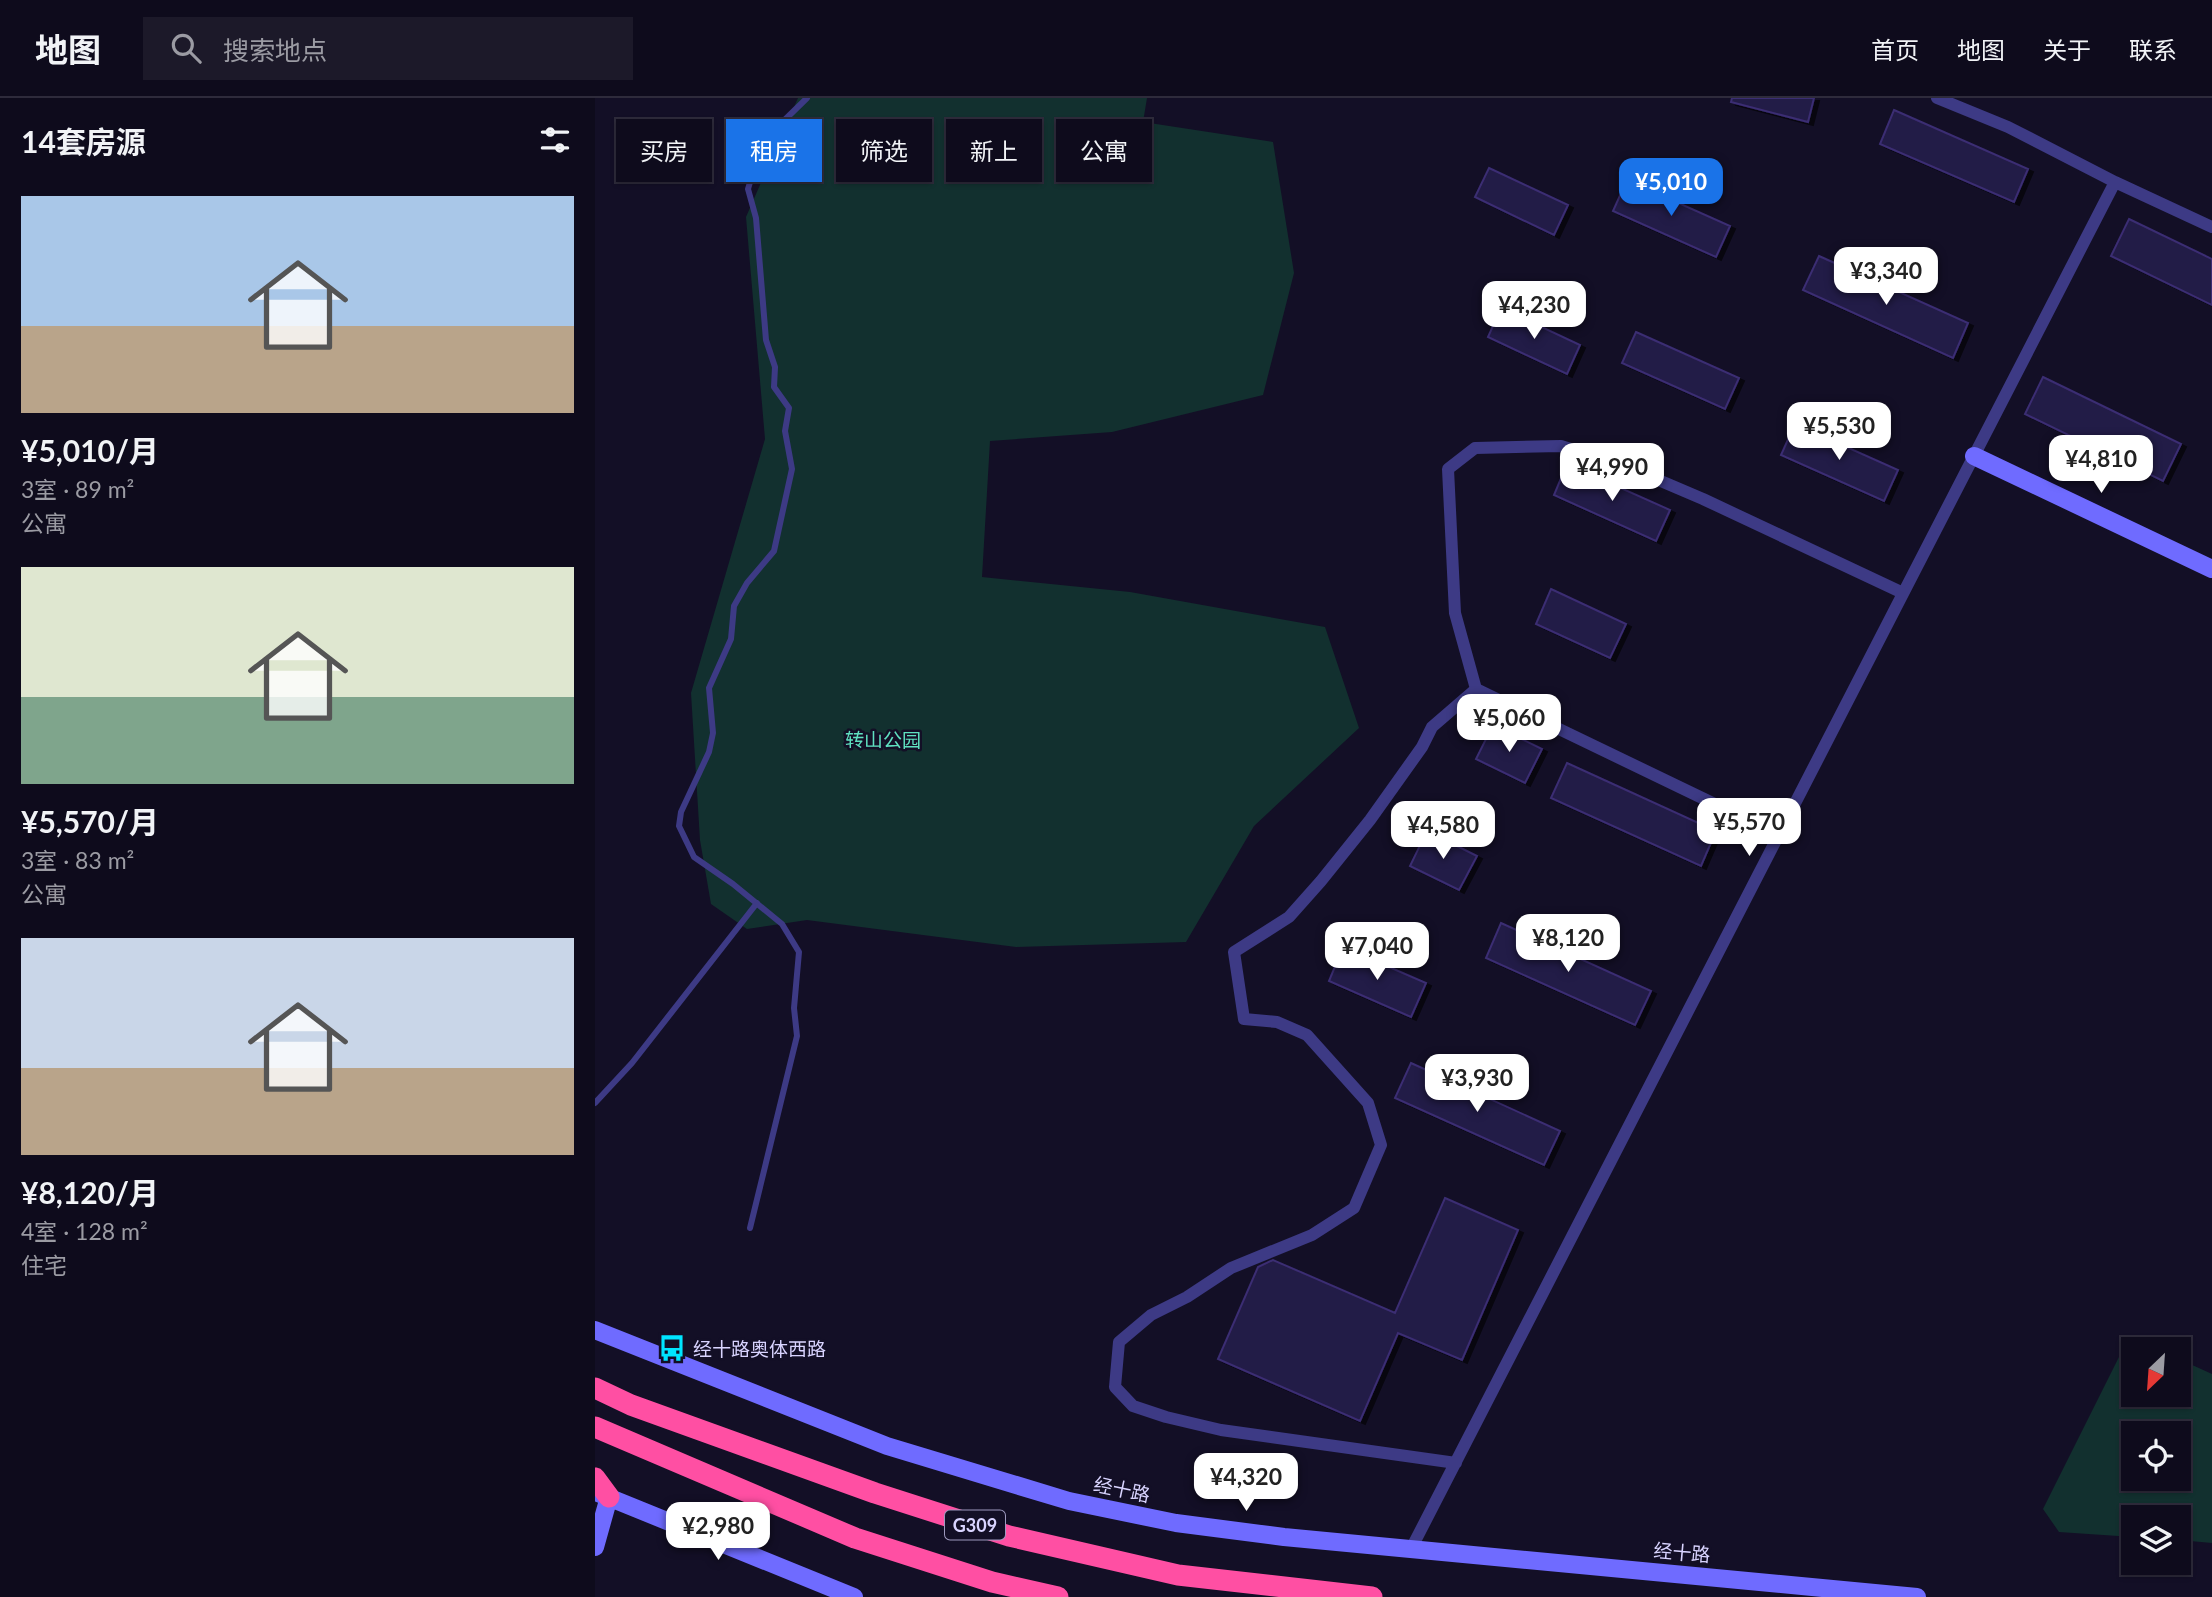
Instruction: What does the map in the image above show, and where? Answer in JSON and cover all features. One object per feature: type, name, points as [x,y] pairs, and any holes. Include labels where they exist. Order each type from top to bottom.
[{"type":"highway","name":"G309","points":[[595,1388],[631,1405],[876,1493],[1009,1536],[1178,1575],[1372,1597]]},
{"type":"highway","name":"G309","points":[[595,1427],[855,1538],[992,1582],[1058,1597]]},
{"type":"highway","points":[[595,1478],[602,1495]]},
{"type":"main road","points":[[1974,456],[2212,569]]},
{"type":"main road","name":"经十路","points":[[595,1330],[887,1446],[1069,1501],[1176,1523],[1284,1537],[1917,1597]]},
{"type":"main road","points":[[595,1547],[602,1495],[854,1597]]},
{"type":"street","points":[[1937,98],[2008,127],[2115,182],[2212,227]]},
{"type":"street","points":[[1412,1549],[2115,182]]},
{"type":"street","points":[[1779,835],[1476,689],[1455,613],[1448,469],[1475,448],[1561,446],[1628,467],[1703,499],[1903,593]]},
{"type":"street","points":[[1456,1463],[1221,1430],[1133,1406],[1115,1387],[1119,1342],[1151,1315],[1187,1297],[1231,1268],[1312,1234],[1354,1208],[1381,1145],[1368,1103],[1307,1035],[1277,1022],[1244,1019],[1234,952],[1289,917],[1370,820],[1422,747],[1432,727],[1476,689]]},
{"type":"lane","points":[[750,1228],[797,1036],[794,1007],[799,952],[782,924],[694,857],[679,826],[681,812],[709,752],[713,733],[709,688],[731,639],[734,606],[747,583],[774,551],[792,469],[785,431],[789,408],[774,387],[775,367],[766,340],[756,218],[748,189],[762,142],[807,98]]},
{"type":"lane","points":[[595,1103],[632,1063],[757,903]]},
{"type":"green space","name":"转山公园","points":[[798,98],[1147,98],[1144,119],[1056,119],[1056,182],[1152,182],[1152,123],[1273,142],[1294,273],[1263,395],[1112,432],[990,441],[982,577],[1130,592],[1325,627],[1359,728],[1254,826],[1186,942],[1016,947],[807,920],[747,929],[711,904],[700,840],[691,693],[765,439],[746,217],[761,182],[822,182],[822,119],[789,119]]},
{"type":"green space","points":[[2121,1353],[2121,1407],[2191,1407],[2191,1364],[2212,1374],[2212,1543],[2191,1541],[2191,1505],[2121,1505],[2121,1536],[2059,1532],[2043,1509]]},
{"type":"building","points":[[1732,98],[1814,98],[1808,122],[1731,102]]},
{"type":"building","points":[[1894,110],[2028,169],[2014,202],[1880,144]]},
{"type":"building","points":[[1489,168],[1568,205],[1554,235],[1475,197]]},
{"type":"building","points":[[1627,180],[1730,226],[1716,257],[1613,211]]},
{"type":"building","points":[[2129,219],[2212,259],[2212,305],[2111,256]]},
{"type":"building","points":[[1819,256],[1968,323],[1953,358],[1803,290]]},
{"type":"building","points":[[1501,308],[1580,345],[1567,374],[1488,337]]},
{"type":"building","points":[[1636,332],[1739,378],[1725,409],[1622,363]]},
{"type":"building","points":[[2043,377],[2181,444],[2163,481],[2025,414]]},
{"type":"building","points":[[1795,424],[1898,470],[1884,501],[1781,455]]},
{"type":"building","points":[[1567,464],[1670,510],[1656,541],[1554,495]]},
{"type":"building","points":[[1551,589],[1626,624],[1610,658],[1536,624]]},
{"type":"building","points":[[1493,725],[1542,749],[1525,783],[1476,759]]},
{"type":"building","points":[[1567,763],[1716,831],[1701,866],[1551,798]]},
{"type":"building","points":[[1427,831],[1477,856],[1459,890],[1410,866]]},
{"type":"building","points":[[1501,923],[1651,991],[1635,1025],[1486,958]]},
{"type":"building","points":[[1343,947],[1426,983],[1411,1017],[1329,981]]},
{"type":"building","points":[[1411,1063],[1560,1131],[1544,1165],[1395,1098]]},
{"type":"building","points":[[1445,1198],[1518,1230],[1462,1360],[1398,1333],[1360,1421],[1218,1359],[1258,1267],[1273,1260],[1395,1313]]},
{"type":"place","name":"经十路奥体西路","points":[[672,1348]]}]
